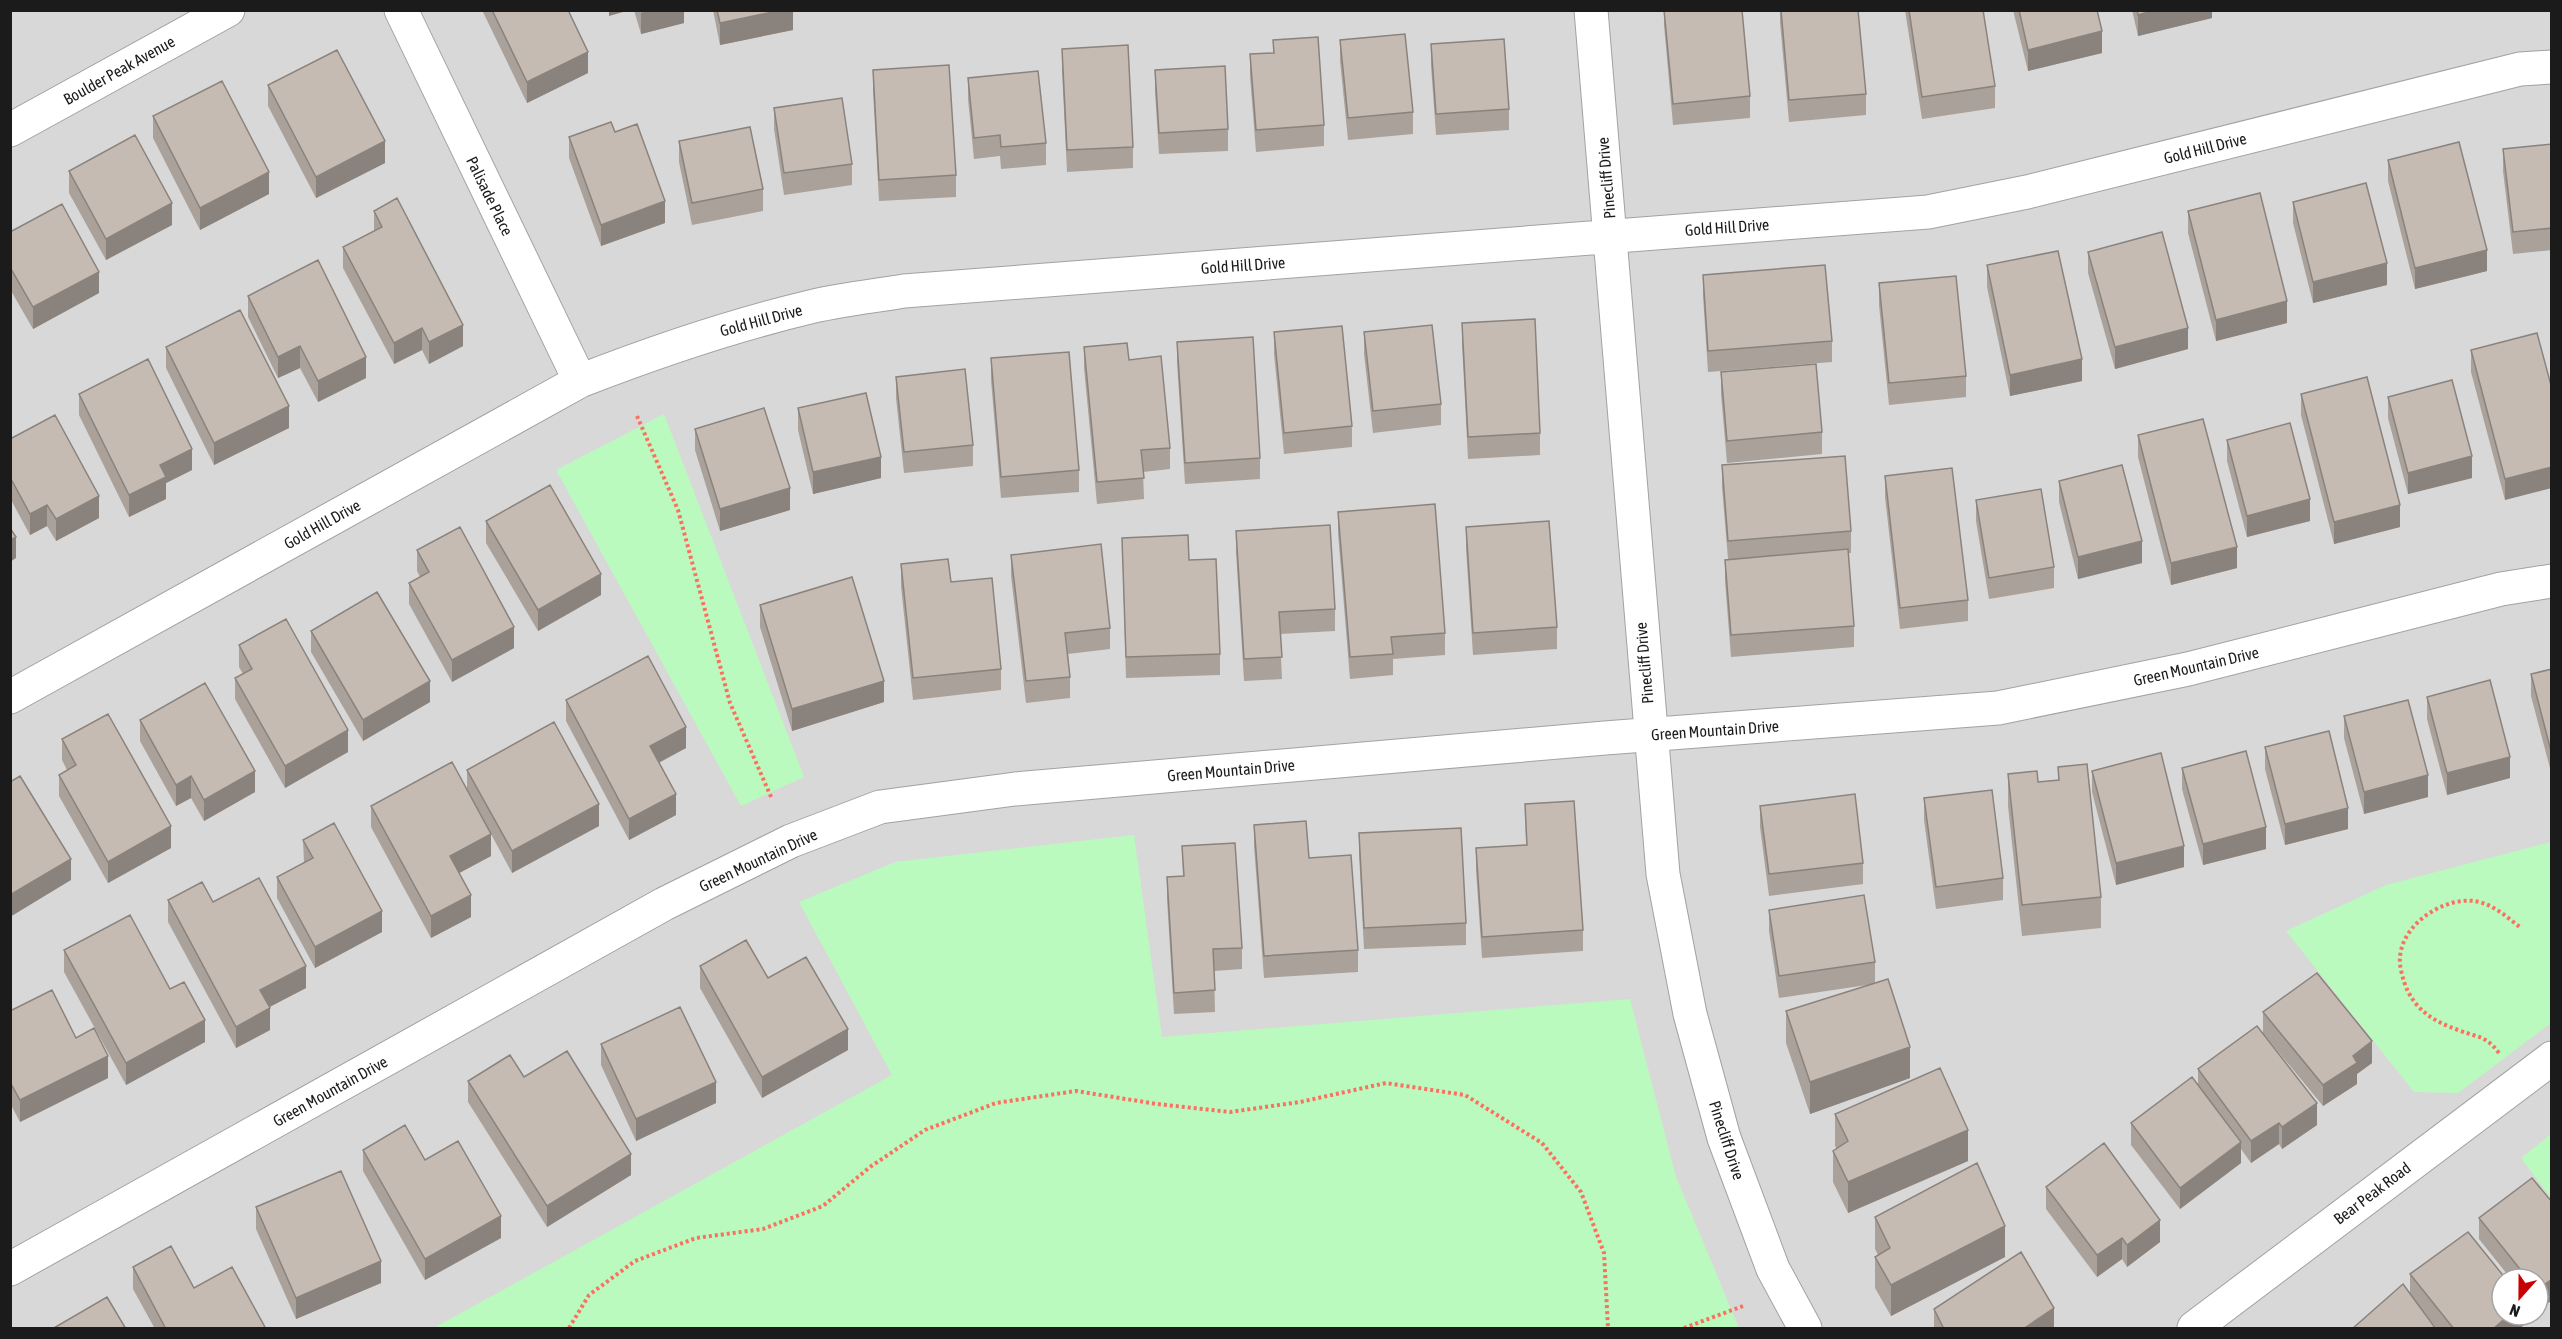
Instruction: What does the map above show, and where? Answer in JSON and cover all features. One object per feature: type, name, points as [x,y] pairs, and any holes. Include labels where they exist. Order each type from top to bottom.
[{"type":"street","name":"Boulder Peak Avenue","points":[[10,129],[228,10]]},
{"type":"street","name":"Palisade Place","points":[[401,10],[580,381]]},
{"type":"street","name":"Pinecliff Drive","points":[[1591,10],[1663,874],[1690,1014],[1724,1138],[1773,1269],[1805,1329]]},
{"type":"street","name":"Gold Hill Drive","points":[[10,697],[580,381],[728,328],[816,306],[904,291],[1928,212],[2027,192],[2520,69],[2552,67]]},
{"type":"street","name":"Green Mountain Drive","points":[[10,1269],[664,904],[791,841],[880,807],[1015,789],[1998,708],[2188,669],[2502,589],[2552,581]]},
{"type":"street","name":"Bear Peak Road","points":[[2194,1329],[2552,1058]]},
{"type":"path","points":[[637,416],[678,510],[730,703],[772,799]]},
{"type":"path","points":[[2520,1081],[2490,1041],[2432,1019],[2411,1000],[2400,967],[2403,944],[2415,923],[2440,906],[2474,901],[2498,910],[2521,928]]},
{"type":"path","points":[[569,1329],[590,1296],[634,1261],[696,1238],[763,1229],[823,1206],[870,1167],[925,1130],[996,1103],[1076,1091],[1157,1104],[1230,1112],[1300,1102],[1386,1083],[1465,1095],[1542,1143],[1581,1192],[1604,1253],[1608,1329]]},
{"type":"path","points":[[1684,1329],[1743,1306]]},
{"type":"shaded area","points":[[10,11],[2551,11],[2551,1328],[11,1328]]},
{"type":"green space","points":[[664,414],[804,777],[741,806],[556,470]]},
{"type":"green space","points":[[1134,835],[1162,1037],[1630,999],[1676,1177],[1739,1328],[434,1328],[892,1075],[799,902],[895,862]]},
{"type":"green space","points":[[2551,842],[2551,1023],[2458,1093],[2414,1092],[2286,931],[2386,885]]},
{"type":"green space","points":[[2551,1134],[2551,1198],[2521,1158]]},
{"type":"building","points":[[492,10],[568,10],[588,52],[527,82]]},
{"type":"building","points":[[717,10],[782,10],[720,23]]},
{"type":"building","points":[[1664,10],[1742,10],[1750,96],[1673,104]]},
{"type":"building","points":[[1781,10],[1858,10],[1866,94],[1789,100]]},
{"type":"building","points":[[1909,10],[1983,10],[1995,86],[1922,97]]},
{"type":"building","points":[[2019,10],[2097,10],[2102,31],[2028,50]]},
{"type":"building","points":[[2137,10],[2155,10],[2138,15]]},
{"type":"building","points":[[1405,34],[1413,112],[1348,118],[1340,40]]},
{"type":"building","points":[[1318,37],[1324,125],[1256,130],[1250,54],[1274,53],[1273,40]]},
{"type":"building","points":[[1504,39],[1509,109],[1436,114],[1431,44]]},
{"type":"building","points":[[1128,45],[1133,147],[1067,150],[1062,49]]},
{"type":"building","points":[[337,50],[385,141],[316,177],[268,85]]},
{"type":"building","points":[[949,65],[956,175],[879,180],[873,70]]},
{"type":"building","points":[[1225,66],[1228,129],[1159,133],[1155,70]]},
{"type":"building","points":[[1038,71],[1046,143],[1001,147],[1000,135],[974,138],[968,78]]},
{"type":"building","points":[[222,81],[269,172],[200,208],[153,116]]},
{"type":"building","points":[[842,98],[852,164],[784,173],[774,108]]},
{"type":"building","points":[[611,122],[615,132],[637,124],[665,201],[601,225],[569,137]]},
{"type":"building","points":[[750,127],[763,189],[692,203],[679,141]]},
{"type":"building","points":[[135,135],[172,203],[106,239],[69,171]]},
{"type":"building","points":[[2459,142],[2487,250],[2415,268],[2388,160]]},
{"type":"building","points":[[2552,144],[2552,228],[2513,232],[2503,149]]},
{"type":"building","points":[[2366,183],[2387,263],[2313,282],[2293,202]]},
{"type":"building","points":[[2260,193],[2287,301],[2216,320],[2188,211]]},
{"type":"building","points":[[397,198],[463,325],[429,342],[422,328],[394,343],[343,247],[382,227],[374,211]]},
{"type":"building","points":[[62,204],[99,272],[33,307],[10,267],[10,232]]},
{"type":"building","points":[[2162,232],[2188,328],[2115,347],[2088,252]]},
{"type":"building","points":[[2058,251],[2082,359],[2010,375],[1987,265]]},
{"type":"building","points":[[318,260],[366,357],[318,381],[300,346],[278,357],[248,296]]},
{"type":"building","points":[[1825,265],[1832,341],[1708,351],[1703,275]]},
{"type":"building","points":[[1956,276],[1966,376],[1889,383],[1879,283]]},
{"type":"building","points":[[240,310],[289,406],[214,443],[166,347]]},
{"type":"building","points":[[1535,319],[1540,433],[1468,437],[1462,323]]},
{"type":"building","points":[[1432,325],[1441,404],[1373,411],[1364,332]]},
{"type":"building","points":[[1342,326],[1352,426],[1284,433],[1274,332]]},
{"type":"building","points":[[2537,333],[2552,389],[2552,467],[2505,479],[2471,350]]},
{"type":"building","points":[[1253,337],[1260,458],[1185,463],[1177,342]]},
{"type":"building","points":[[1127,343],[1129,360],[1161,356],[1170,448],[1141,450],[1144,478],[1097,482],[1084,347]]},
{"type":"building","points":[[1069,352],[1079,470],[1001,477],[991,358]]},
{"type":"building","points":[[148,359],[192,449],[160,465],[166,477],[129,495],[79,394]]},
{"type":"building","points":[[1816,364],[1822,432],[1727,441],[1721,372]]},
{"type":"building","points":[[965,369],[973,445],[904,452],[896,377]]},
{"type":"building","points":[[2367,377],[2400,505],[2334,522],[2301,394]]},
{"type":"building","points":[[2452,380],[2472,456],[2408,473],[2388,397]]},
{"type":"building","points":[[866,393],[881,457],[813,472],[798,408]]},
{"type":"building","points":[[764,408],[790,488],[720,509],[695,429]]},
{"type":"building","points":[[55,415],[99,496],[56,519],[47,505],[30,514],[10,477],[10,439]]},
{"type":"building","points":[[2203,419],[2237,547],[2171,563],[2138,435]]},
{"type":"building","points":[[2290,423],[2310,499],[2247,516],[2227,440]]},
{"type":"building","points":[[1845,456],[1851,531],[1728,541],[1722,465]]},
{"type":"building","points":[[2122,465],[2142,541],[2078,557],[2059,481]]},
{"type":"building","points":[[1952,468],[1968,600],[1900,608],[1885,476]]},
{"type":"building","points":[[550,485],[601,574],[538,610],[486,521]]},
{"type":"building","points":[[2041,489],[2054,567],[1989,578],[1976,500]]},
{"type":"building","points":[[1435,504],[1445,633],[1391,637],[1393,654],[1350,657],[1338,512]]},
{"type":"building","points":[[1549,521],[1557,627],[1473,633],[1466,527]]},
{"type":"building","points":[[1330,525],[1335,609],[1279,612],[1282,657],[1244,659],[1236,531]]},
{"type":"building","points":[[460,527],[514,627],[452,660],[409,583],[429,572],[417,550]]},
{"type":"building","points":[[10,528],[16,537],[10,540]]},
{"type":"building","points":[[1188,535],[1189,560],[1216,559],[1220,654],[1126,657],[1122,538]]},
{"type":"building","points":[[1101,544],[1110,628],[1065,633],[1070,677],[1026,681],[1011,555]]},
{"type":"building","points":[[1848,549],[1854,626],[1731,635],[1725,560]]},
{"type":"building","points":[[948,559],[951,582],[992,578],[1001,669],[913,678],[901,564]]},
{"type":"building","points":[[852,577],[884,681],[792,709],[760,605]]},
{"type":"building","points":[[377,592],[430,681],[363,720],[311,631]]},
{"type":"building","points":[[286,619],[348,730],[285,766],[235,678],[252,669],[239,645]]},
{"type":"building","points":[[648,656],[686,727],[650,746],[676,794],[629,819],[566,700]]},
{"type":"building","points":[[2552,669],[2552,751],[2551,751],[2531,674]]},
{"type":"building","points":[[2490,680],[2510,757],[2447,773],[2427,697]]},
{"type":"building","points":[[205,683],[255,771],[204,800],[191,776],[176,785],[140,720]]},
{"type":"building","points":[[2408,700],[2428,775],[2364,792],[2344,716]]},
{"type":"building","points":[[108,714],[171,826],[108,862],[59,775],[76,765],[62,739]]},
{"type":"building","points":[[554,722],[599,804],[512,851],[467,770]]},
{"type":"building","points":[[2329,731],[2348,808],[2285,824],[2265,747]]},
{"type":"building","points":[[2246,751],[2266,827],[2203,844],[2182,768]]},
{"type":"building","points":[[2161,753],[2184,846],[2116,863],[2092,771]]},
{"type":"building","points":[[452,762],[491,834],[450,856],[471,895],[431,916],[371,806]]},
{"type":"building","points":[[2087,764],[2101,897],[2022,905],[2008,774],[2037,771],[2038,782],[2059,780],[2058,767]]},
{"type":"building","points":[[20,776],[71,859],[10,895],[10,782]]},
{"type":"building","points":[[1992,790],[2003,878],[1936,887],[1924,798]]},
{"type":"building","points":[[1855,794],[1863,863],[1769,874],[1760,806]]},
{"type":"building","points":[[1574,801],[1583,930],[1482,937],[1476,848],[1527,845],[1525,804]]},
{"type":"building","points":[[1306,821],[1309,858],[1351,855],[1358,950],[1264,956],[1254,825]]},
{"type":"building","points":[[334,823],[382,911],[315,947],[277,877],[313,858],[303,840]]},
{"type":"building","points":[[1461,828],[1466,923],[1364,928],[1359,833]]},
{"type":"building","points":[[1235,843],[1242,948],[1213,949],[1215,990],[1174,993],[1167,877],[1184,876],[1182,846]]},
{"type":"building","points":[[259,878],[306,966],[260,990],[270,1008],[236,1027],[168,900],[202,882],[213,902]]},
{"type":"building","points":[[1864,895],[1875,962],[1779,976],[1769,910]]},
{"type":"building","points":[[130,915],[170,989],[184,982],[205,1020],[126,1063],[64,950]]},
{"type":"building","points":[[746,940],[768,978],[806,957],[848,1029],[762,1077],[700,966]]},
{"type":"building","points":[[2317,973],[2372,1041],[2353,1056],[2357,1063],[2323,1085],[2263,1012]]},
{"type":"building","points":[[1888,979],[1910,1047],[1810,1082],[1786,1011]]},
{"type":"building","points":[[52,990],[76,1038],[94,1028],[108,1056],[20,1100],[10,1082],[10,1011]]},
{"type":"building","points":[[680,1007],[716,1082],[636,1119],[601,1044]]},
{"type":"building","points":[[2257,1026],[2317,1103],[2282,1127],[2279,1123],[2251,1141],[2198,1069]]},
{"type":"building","points":[[567,1051],[631,1154],[547,1206],[468,1081],[510,1055],[524,1077]]},
{"type":"building","points":[[1940,1068],[1968,1130],[1848,1182],[1833,1151],[1848,1141],[1835,1114]]},
{"type":"building","points":[[2192,1077],[2241,1142],[2180,1188],[2131,1123]]},
{"type":"building","points":[[405,1125],[425,1160],[458,1141],[501,1216],[425,1259],[363,1150]]},
{"type":"building","points":[[2104,1143],[2160,1220],[2127,1245],[2122,1238],[2097,1255],[2046,1187]]},
{"type":"building","points":[[1977,1163],[2005,1226],[1891,1285],[1875,1257],[1890,1248],[1875,1217]]},
{"type":"building","points":[[341,1171],[381,1261],[296,1298],[256,1207]]},
{"type":"building","points":[[2532,1178],[2552,1202],[2552,1279],[2550,1280],[2550,1267],[2518,1267],[2479,1218]]},
{"type":"building","points":[[2468,1232],[2496,1267],[2490,1267],[2490,1327],[2495,1327],[2493,1329],[2454,1329],[2410,1274]]},
{"type":"building","points":[[171,1246],[194,1288],[232,1267],[266,1329],[166,1329],[133,1267]]},
{"type":"building","points":[[2021,1252],[2054,1308],[2023,1329],[1944,1329],[1934,1309]]},
{"type":"building","points":[[2403,1284],[2436,1329],[2352,1329]]},
{"type":"building","points":[[107,1297],[126,1329],[52,1329]]}]
